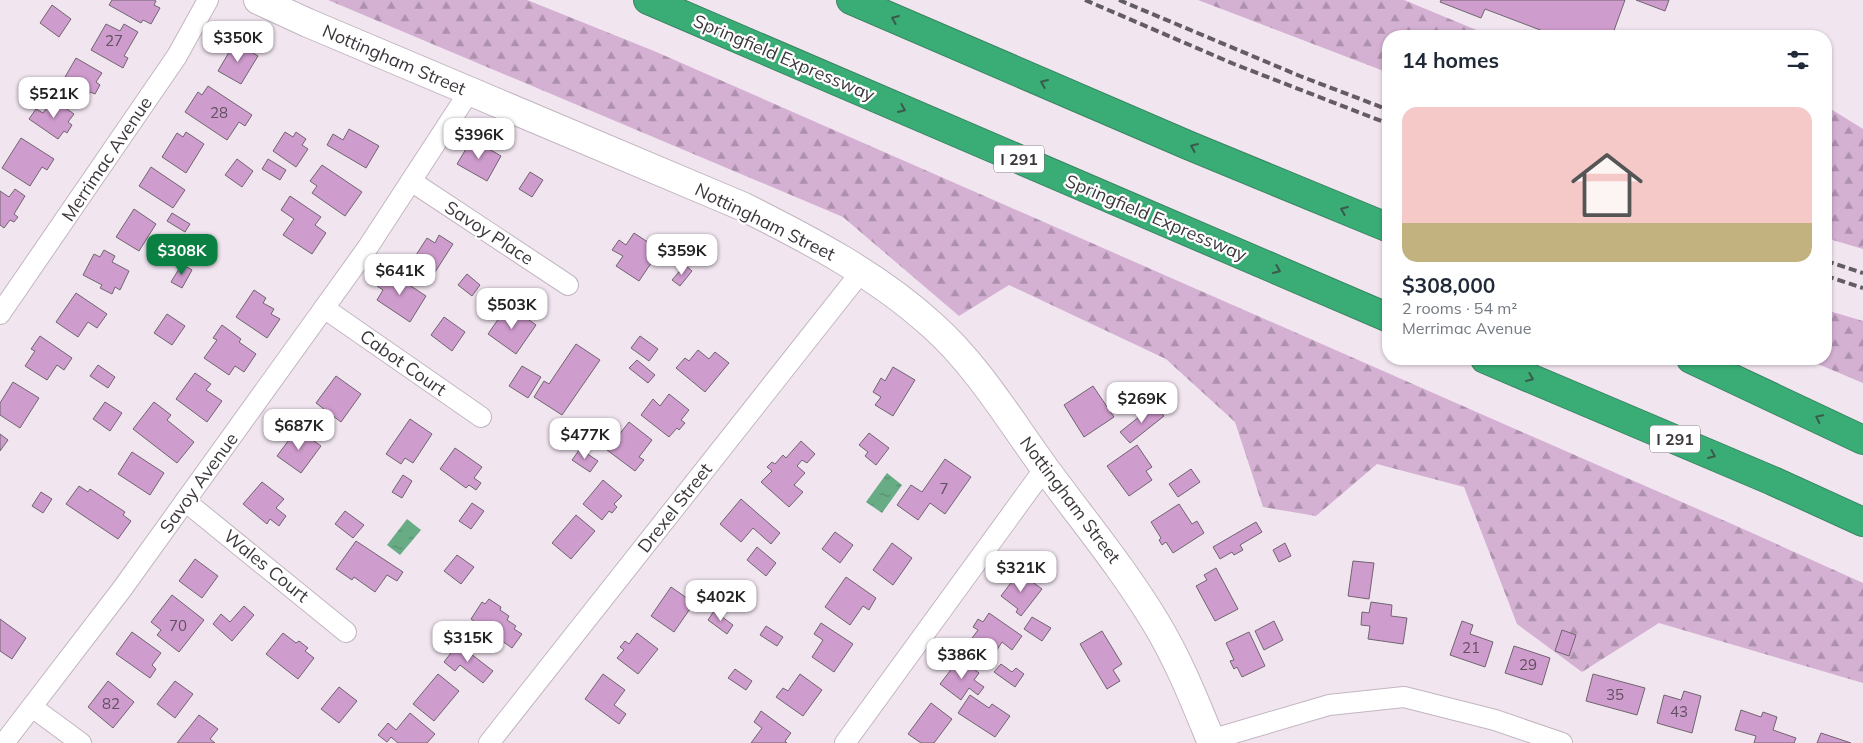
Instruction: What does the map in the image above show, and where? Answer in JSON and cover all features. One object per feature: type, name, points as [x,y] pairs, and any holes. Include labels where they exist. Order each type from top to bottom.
[{"type":"highway","name":"Springfield Expressway","points":[[648,0],[1382,315]]},
{"type":"highway","points":[[851,0],[1190,146],[1382,225]]},
{"type":"highway","name":"I 291","points":[[1499,365],[1863,522]]},
{"type":"highway","points":[[1705,365],[1863,440]]},
{"type":"street","name":"Merrimac Avenue","points":[[0,314],[177,56],[208,0]]},
{"type":"street","name":"Nottingham Street","points":[[258,0],[316,27],[744,207],[800,235],[891,292],[933,325],[974,370],[1122,570],[1157,624],[1178,664],[1211,741]]},
{"type":"street","name":"Savoy Avenue","points":[[4,743],[122,589],[368,247],[469,92]]},
{"type":"street","name":"Savoy Place","points":[[411,181],[568,284]]},
{"type":"street","name":"Drexel Street","points":[[489,743],[860,272]]},
{"type":"street","name":"Cabot Court","points":[[324,308],[481,417]]},
{"type":"street","points":[[845,743],[1045,468]]},
{"type":"street","name":"Wales Court","points":[[186,501],[346,632]]},
{"type":"street","points":[[1211,741],[1329,705],[1404,697],[1495,720],[1562,743]]},
{"type":"street","points":[[32,707],[81,743]]},
{"type":"green space","points":[[328,0],[527,0],[654,51],[1741,528],[1863,583],[1863,683],[1659,623],[1582,672],[1517,624],[1464,487],[1377,464],[1316,516],[1263,507],[1235,422],[1166,359],[1009,285],[959,316],[843,217]]},
{"type":"green space","points":[[1198,0],[1404,0],[1476,30],[1382,30],[1382,70]]},
{"type":"green space","points":[[1832,110],[1863,129],[1863,249],[1832,240]]},
{"type":"green space","points":[[1832,312],[1863,321],[1863,383],[1820,365],[1832,365]]},
{"type":"water","points":[[887,473],[902,485],[882,513],[866,502]]},
{"type":"water","points":[[407,519],[421,530],[400,555],[387,545]]},
{"type":"building","points":[[112,0],[154,0],[156,1],[154,5],[160,8],[151,24],[143,20],[141,23],[109,5]]},
{"type":"building","points":[[1441,0],[1625,0],[1614,30],[1540,30],[1485,9],[1481,18],[1440,2]]},
{"type":"building","points":[[1636,0],[1669,0],[1665,11]]},
{"type":"building","points":[[52,5],[71,19],[59,37],[40,23]]},
{"type":"building","points":[[106,24],[120,31],[124,24],[138,32],[124,56],[128,58],[123,68],[91,50]]},
{"type":"building","points":[[235,42],[258,56],[241,84],[218,71]]},
{"type":"building","points":[[76,58],[102,73],[96,82],[100,85],[95,94],[90,92],[86,99],[61,84]]},
{"type":"building","points":[[208,86],[252,115],[245,126],[239,122],[227,140],[185,112],[198,92],[202,95]]},
{"type":"building","points":[[53,99],[74,114],[68,122],[72,125],[67,133],[64,131],[58,139],[29,119],[36,109],[43,113]]},
{"type":"building","points":[[349,129],[379,146],[366,168],[327,145],[333,134],[343,140]]},
{"type":"building","points":[[186,132],[204,144],[186,173],[162,157],[177,133],[183,137]]},
{"type":"building","points":[[285,132],[293,137],[296,132],[306,139],[302,145],[308,149],[296,167],[273,151]]},
{"type":"building","points":[[21,138],[54,159],[47,170],[42,167],[30,186],[2,168]]},
{"type":"building","points":[[472,139],[501,156],[487,181],[457,164]]},
{"type":"building","points":[[237,159],[253,171],[242,187],[225,175]]},
{"type":"building","points":[[268,159],[286,170],[280,180],[262,169]]},
{"type":"building","points":[[322,165],[362,192],[345,216],[312,193],[317,186],[310,181]]},
{"type":"building","points":[[151,167],[185,190],[173,208],[139,186]]},
{"type":"building","points":[[530,172],[543,180],[532,197],[519,189]]},
{"type":"building","points":[[15,189],[25,196],[14,214],[18,217],[14,222],[10,220],[4,228],[0,225],[0,191],[9,197]]},
{"type":"building","points":[[290,196],[321,217],[315,225],[326,233],[312,254],[283,235],[294,219],[281,210]]},
{"type":"building","points":[[134,209],[156,224],[139,251],[116,237]]},
{"type":"building","points":[[172,213],[190,224],[185,232],[167,221]]},
{"type":"building","points":[[634,233],[660,250],[639,281],[616,266],[623,256],[612,250],[619,240],[626,245]]},
{"type":"building","points":[[439,235],[453,244],[430,280],[409,266],[427,238],[435,243]]},
{"type":"building","points":[[104,250],[115,256],[112,262],[129,271],[120,290],[115,287],[112,294],[100,288],[102,285],[83,275],[94,254],[100,257]]},
{"type":"building","points":[[182,264],[192,270],[182,288],[171,282]]},
{"type":"building","points":[[685,265],[692,271],[680,286],[672,280]]},
{"type":"building","points":[[388,271],[426,296],[410,322],[377,300],[383,290],[377,286]]},
{"type":"building","points":[[467,274],[480,285],[472,296],[458,285]]},
{"type":"building","points":[[254,290],[266,298],[263,303],[274,309],[271,314],[280,319],[267,338],[236,317]]},
{"type":"building","points":[[76,293],[107,314],[97,328],[88,322],[78,337],[56,322]]},
{"type":"building","points":[[508,305],[536,325],[516,354],[488,334]]},
{"type":"building","points":[[167,314],[185,326],[172,345],[154,333]]},
{"type":"building","points":[[444,317],[465,332],[452,351],[431,335]]},
{"type":"building","points":[[222,325],[241,339],[239,342],[256,354],[244,372],[235,366],[229,375],[204,358],[217,340],[213,338]]},
{"type":"building","points":[[40,336],[72,358],[64,370],[57,365],[47,380],[25,366],[35,351],[31,349]]},
{"type":"building","points":[[640,336],[658,349],[649,361],[631,348]]},
{"type":"building","points":[[576,344],[600,360],[562,415],[534,397],[544,381],[549,384]]},
{"type":"building","points":[[698,350],[709,359],[715,352],[729,363],[705,392],[676,368],[685,358],[689,361]]},
{"type":"building","points":[[637,360],[655,375],[648,383],[629,368]]},
{"type":"building","points":[[98,365],[115,377],[108,388],[90,376]]},
{"type":"building","points":[[522,366],[541,377],[528,398],[509,386]]},
{"type":"building","points":[[893,367],[915,380],[893,416],[875,405],[881,397],[873,392],[881,378],[885,381]]},
{"type":"building","points":[[195,373],[211,384],[206,390],[222,401],[207,422],[176,399]]},
{"type":"building","points":[[336,376],[361,394],[341,422],[316,403]]},
{"type":"building","points":[[13,382],[39,398],[20,428],[0,415],[0,403]]},
{"type":"building","points":[[1093,386],[1114,417],[1084,437],[1064,405]]},
{"type":"building","points":[[669,394],[689,410],[681,420],[685,423],[679,430],[677,428],[669,437],[641,415],[653,399],[660,406]]},
{"type":"building","points":[[105,402],[122,413],[110,431],[93,419]]},
{"type":"building","points":[[154,402],[171,415],[167,420],[194,442],[177,463],[133,429]]},
{"type":"building","points":[[1154,405],[1164,416],[1130,443],[1120,432]]},
{"type":"building","points":[[410,419],[432,434],[413,463],[405,458],[401,464],[386,454]]},
{"type":"building","points":[[629,422],[652,440],[639,457],[644,460],[635,471],[607,450]]},
{"type":"building","points":[[297,429],[321,446],[301,473],[277,456]]},
{"type":"building","points":[[869,433],[889,448],[876,465],[865,456],[868,452],[859,445]]},
{"type":"building","points":[[0,434],[8,440],[0,451]]},
{"type":"building","points":[[801,441],[815,454],[807,463],[802,460],[797,466],[805,473],[794,485],[803,492],[789,507],[761,482],[772,471],[767,467],[772,462],[775,464],[783,455],[786,458]]},
{"type":"building","points":[[1137,445],[1152,467],[1146,471],[1152,480],[1129,496],[1107,466]]},
{"type":"building","points":[[455,448],[482,467],[474,478],[481,483],[476,490],[469,485],[466,488],[440,469]]},
{"type":"building","points":[[580,449],[598,461],[590,472],[572,460]]},
{"type":"building","points":[[132,452],[164,473],[150,495],[118,474]]},
{"type":"building","points":[[945,459],[971,477],[945,514],[930,503],[918,520],[897,505],[911,485],[922,492]]},
{"type":"building","points":[[1191,469],[1200,482],[1178,497],[1169,484]]},
{"type":"building","points":[[403,475],[412,481],[402,498],[392,492]]},
{"type":"building","points":[[603,480],[622,496],[614,504],[617,507],[612,513],[609,511],[602,520],[583,504]]},
{"type":"building","points":[[262,482],[284,499],[276,508],[286,516],[279,526],[270,519],[267,524],[243,504]]},
{"type":"building","points":[[79,486],[88,492],[90,489],[125,512],[123,515],[131,521],[118,539],[66,504]]},
{"type":"building","points":[[41,492],[52,499],[43,513],[32,506]]},
{"type":"building","points":[[741,499],[780,533],[771,544],[753,528],[741,542],[720,524]]},
{"type":"building","points":[[472,503],[484,511],[471,529],[459,521]]},
{"type":"building","points":[[1179,504],[1192,524],[1197,521],[1204,533],[1173,553],[1166,542],[1162,545],[1159,540],[1161,538],[1151,522]]},
{"type":"building","points":[[345,511],[364,525],[353,538],[335,524]]},
{"type":"building","points":[[576,515],[595,531],[571,559],[552,543]]},
{"type":"building","points":[[1256,522],[1262,532],[1240,545],[1243,550],[1234,555],[1232,552],[1220,559],[1213,547]]},
{"type":"building","points":[[835,532],[853,545],[840,563],[822,549]]},
{"type":"building","points":[[356,541],[403,572],[397,581],[387,575],[375,592],[354,577],[352,580],[336,569]]},
{"type":"building","points":[[892,543],[912,558],[893,585],[873,570]]},
{"type":"building","points":[[1285,543],[1291,556],[1279,562],[1273,550]]},
{"type":"building","points":[[757,547],[776,563],[766,576],[747,560]]},
{"type":"building","points":[[457,555],[474,567],[461,584],[444,571]]},
{"type":"building","points":[[195,559],[218,576],[202,598],[179,581]]},
{"type":"building","points":[[1353,561],[1374,563],[1369,599],[1348,596]]},
{"type":"building","points":[[1216,568],[1238,609],[1215,621],[1196,586],[1207,580],[1204,575]]},
{"type":"building","points":[[1019,572],[1042,589],[1021,616],[1016,612],[1018,609],[1001,596]]},
{"type":"building","points":[[846,577],[876,598],[869,610],[863,606],[850,625],[825,607]]},
{"type":"building","points":[[671,587],[694,603],[674,632],[651,616]]},
{"type":"building","points":[[172,595],[204,620],[179,652],[157,635],[161,630],[151,622]]},
{"type":"building","points":[[489,599],[501,607],[500,610],[509,616],[507,620],[516,626],[514,629],[522,634],[512,648],[471,619],[482,602],[485,604]]},
{"type":"building","points":[[1371,602],[1392,605],[1391,616],[1407,618],[1403,644],[1368,639],[1370,626],[1361,625],[1362,612],[1369,613]]},
{"type":"building","points":[[244,606],[254,615],[232,641],[213,624],[221,614],[230,622]]},
{"type":"building","points":[[714,611],[733,625],[727,634],[708,620]]},
{"type":"building","points":[[989,613],[1022,636],[1012,650],[1002,642],[990,661],[967,645],[978,630],[973,627],[978,619],[983,622]]},
{"type":"building","points":[[1032,617],[1051,628],[1042,641],[1024,629]]},
{"type":"building","points":[[0,619],[26,638],[12,659],[0,651]]},
{"type":"building","points":[[1274,621],[1283,640],[1264,650],[1255,631]]},
{"type":"building","points":[[1462,621],[1473,625],[1470,634],[1493,642],[1485,667],[1450,655]]},
{"type":"building","points":[[821,623],[853,644],[834,672],[812,657],[823,640],[814,634]]},
{"type":"building","points":[[766,626],[783,637],[777,646],[760,635]]},
{"type":"building","points":[[1562,630],[1576,635],[1569,656],[1555,651]]},
{"type":"building","points":[[1102,631],[1122,664],[1113,670],[1120,681],[1107,689],[1080,644]]},
{"type":"building","points":[[132,632],[161,653],[152,665],[156,669],[150,678],[116,654]]},
{"type":"building","points":[[1249,632],[1265,666],[1242,677],[1237,667],[1234,669],[1230,661],[1234,660],[1226,643]]},
{"type":"building","points":[[283,633],[296,643],[299,641],[308,648],[305,651],[314,658],[298,679],[266,654]]},
{"type":"building","points":[[637,633],[658,649],[638,674],[617,658],[624,650],[620,647],[625,641],[629,644]]},
{"type":"building","points":[[460,641],[468,647],[466,650],[493,671],[483,683],[460,665],[455,671],[444,662]]},
{"type":"building","points":[[1514,646],[1550,658],[1542,685],[1505,673]]},
{"type":"building","points":[[960,658],[979,673],[974,680],[984,687],[978,695],[969,688],[961,700],[940,684]]},
{"type":"building","points":[[1001,664],[1012,672],[1016,668],[1024,674],[1015,687],[994,672]]},
{"type":"building","points":[[735,669],[752,681],[746,690],[728,678]]},
{"type":"building","points":[[438,674],[459,691],[434,721],[413,704]]},
{"type":"building","points":[[603,674],[625,690],[614,705],[626,714],[619,724],[585,699]]},
{"type":"building","points":[[800,674],[822,690],[803,716],[776,697],[783,688],[788,691]]},
{"type":"building","points":[[1593,674],[1645,688],[1637,715],[1586,701]]},
{"type":"building","points":[[108,681],[134,702],[113,728],[88,707]]},
{"type":"building","points":[[175,681],[193,694],[175,718],[157,704]]},
{"type":"building","points":[[339,687],[357,701],[339,723],[321,709]]},
{"type":"building","points":[[1684,691],[1701,696],[1692,733],[1657,723],[1664,695],[1681,700]]},
{"type":"building","points":[[970,695],[989,708],[992,704],[1010,716],[995,737],[958,713]]},
{"type":"building","points":[[931,703],[952,719],[934,743],[921,743],[908,734]]},
{"type":"building","points":[[1741,710],[1761,717],[1763,712],[1777,717],[1773,730],[1796,738],[1794,743],[1754,743],[1756,736],[1735,730]]},
{"type":"building","points":[[761,711],[791,733],[785,741],[787,743],[751,743],[762,728],[754,722]]},
{"type":"building","points":[[410,713],[435,734],[427,743],[398,743],[391,737],[387,742],[378,735],[388,723],[396,730]]},
{"type":"building","points":[[199,715],[218,729],[210,739],[215,743],[177,743]]},
{"type":"building","points":[[1821,733],[1851,743],[1817,743]]},
{"type":"railway","points":[[1085,0],[1234,64],[1382,121]]},
{"type":"railway","points":[[1119,0],[1300,76],[1382,107]]},
{"type":"railway","points":[[1832,263],[1863,273]]},
{"type":"railway","points":[[1832,278],[1863,288]]}]
